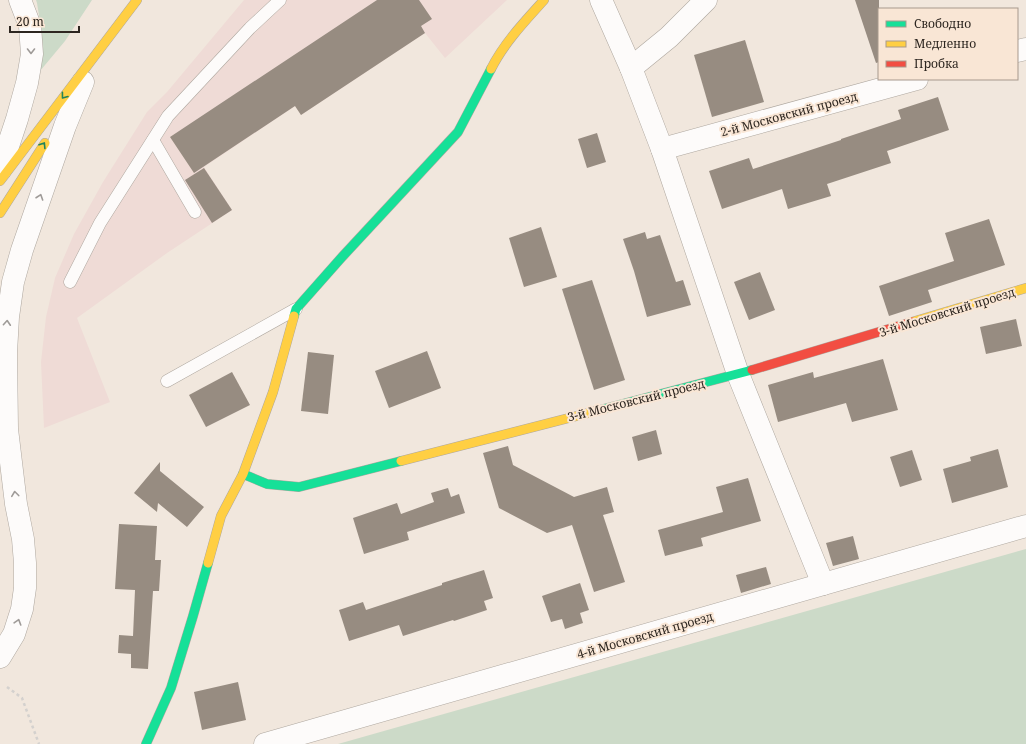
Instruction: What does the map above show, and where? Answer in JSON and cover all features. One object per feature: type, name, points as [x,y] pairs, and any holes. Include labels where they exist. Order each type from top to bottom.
[{"type":"street","points":[[0,170],[18,119],[27,83],[32,54],[30,26],[20,0]]},
{"type":"street","points":[[0,181],[137,0]]},
{"type":"street","points":[[146,744],[170,688],[193,616],[221,516],[243,474],[273,392],[296,309],[458,132],[496,59],[523,23],[544,0]]},
{"type":"street","points":[[601,0],[631,68],[662,149],[738,374],[823,584]]},
{"type":"street","points":[[631,68],[669,37],[706,0]]},
{"type":"street","points":[[0,657],[14,634],[22,609],[25,564],[23,539],[16,504],[7,429],[6,353],[8,317],[13,282],[22,250],[65,126],[84,82],[104,43]]},
{"type":"street","name":"2-й Московский проезд","points":[[662,149],[913,80]]},
{"type":"street","points":[[0,213],[84,82]]},
{"type":"street","name":"3-й Московский проезд","points":[[243,474],[267,484],[299,487],[738,374],[1026,288]]},
{"type":"street","name":"4-й Московский проезд","points":[[265,744],[1026,526]]},
{"type":"lane","points":[[70,282],[100,223],[168,116],[250,28],[280,0]]},
{"type":"lane","points":[[153,140],[195,212]]},
{"type":"lane","points":[[167,381],[296,309]]},
{"type":"path","points":[[7,686],[22,698],[39,744]]},
{"type":"shaded area","points":[[244,0],[507,0],[445,58],[425,33],[301,115],[295,106],[204,167],[232,210],[167,253],[77,318],[110,402],[44,428],[41,362],[46,317],[55,278],[74,234],[103,182],[147,112],[167,92]]},
{"type":"green space","points":[[36,0],[92,0],[65,41],[40,71],[42,34]]},
{"type":"green space","points":[[1026,549],[1026,744],[338,744]]},
{"type":"building","points":[[377,0],[419,0],[432,19],[421,26],[425,33],[301,115],[295,106],[194,173],[170,137]]},
{"type":"building","points":[[855,0],[879,0],[878,62],[876,63]]},
{"type":"building","points":[[745,40],[764,102],[712,117],[694,55]]},
{"type":"building","points":[[938,97],[949,130],[887,151],[891,163],[827,184],[831,196],[788,209],[782,189],[722,209],[709,171],[749,158],[753,169],[901,119],[898,110]]},
{"type":"building","points":[[597,133],[606,162],[587,168],[578,139]]},
{"type":"building","points":[[204,168],[232,210],[212,223],[185,180]]},
{"type":"building","points":[[989,219],[1005,265],[928,290],[932,302],[889,316],[879,286],[954,261],[945,233]]},
{"type":"building","points":[[541,227],[557,277],[524,287],[509,238]]},
{"type":"building","points":[[645,232],[647,239],[660,235],[676,282],[683,280],[691,305],[647,317],[623,239]]},
{"type":"building","points":[[760,272],[775,310],[749,320],[734,282]]},
{"type":"building","points":[[592,280],[625,380],[594,390],[562,289]]},
{"type":"building","points":[[1016,319],[1022,346],[986,354],[980,327]]},
{"type":"building","points":[[427,351],[441,388],[389,408],[375,371]]},
{"type":"building","points":[[308,352],[334,355],[328,414],[301,411]]},
{"type":"building","points":[[883,359],[898,410],[852,422],[846,403],[778,422],[768,385],[813,372],[814,378]]},
{"type":"building","points":[[232,372],[250,405],[206,427],[189,395]]},
{"type":"building","points":[[656,430],[662,454],[638,461],[632,437]]},
{"type":"building","points":[[508,446],[513,465],[574,497],[607,487],[614,512],[603,515],[625,582],[594,592],[572,525],[547,533],[499,508],[483,453]]},
{"type":"building","points":[[998,449],[1008,487],[952,503],[943,469],[971,461],[970,457]]},
{"type":"building","points":[[912,450],[922,480],[900,487],[890,457]]},
{"type":"building","points":[[160,462],[160,471],[204,507],[187,527],[158,503],[157,512],[134,493]]},
{"type":"building","points":[[748,478],[761,521],[701,538],[703,546],[665,556],[658,530],[723,512],[716,487]]},
{"type":"building","points":[[448,488],[451,497],[459,494],[465,513],[407,532],[409,540],[364,554],[353,518],[397,503],[401,514],[434,502],[431,493]]},
{"type":"building","points":[[119,524],[157,526],[155,560],[161,560],[159,591],[153,591],[148,669],[131,668],[131,654],[118,653],[119,635],[133,636],[135,590],[115,589]]},
{"type":"building","points":[[853,536],[859,559],[833,566],[826,543]]},
{"type":"building","points":[[766,567],[771,584],[741,593],[736,575]]},
{"type":"building","points":[[484,570],[493,598],[484,601],[487,610],[403,636],[399,625],[349,641],[339,610],[363,602],[366,610]]},
{"type":"building","points":[[580,583],[589,610],[580,613],[583,623],[565,629],[562,619],[551,622],[542,596]]},
{"type":"building","points":[[238,682],[246,720],[202,730],[194,692]]},
{"type":"traffic: fast","points":[[294,316],[296,309],[342,257],[458,132],[491,69]]},
{"type":"traffic: fast","points":[[596,411],[752,370]]},
{"type":"traffic: fast","points":[[243,474],[267,484],[299,487],[401,461]]},
{"type":"traffic: fast","points":[[146,744],[171,688],[208,563]]},
{"type":"traffic: slow","points":[[0,181],[137,0]]},
{"type":"traffic: slow","points":[[491,69],[508,41],[544,0]]},
{"type":"traffic: slow","points":[[0,213],[45,143]]},
{"type":"traffic: slow","points":[[912,322],[1026,288]]},
{"type":"traffic: slow","points":[[208,563],[221,516],[243,474],[273,392],[294,316]]},
{"type":"traffic: slow","points":[[401,461],[596,411]]},
{"type":"traffic: jam","points":[[752,370],[912,322]]}]
